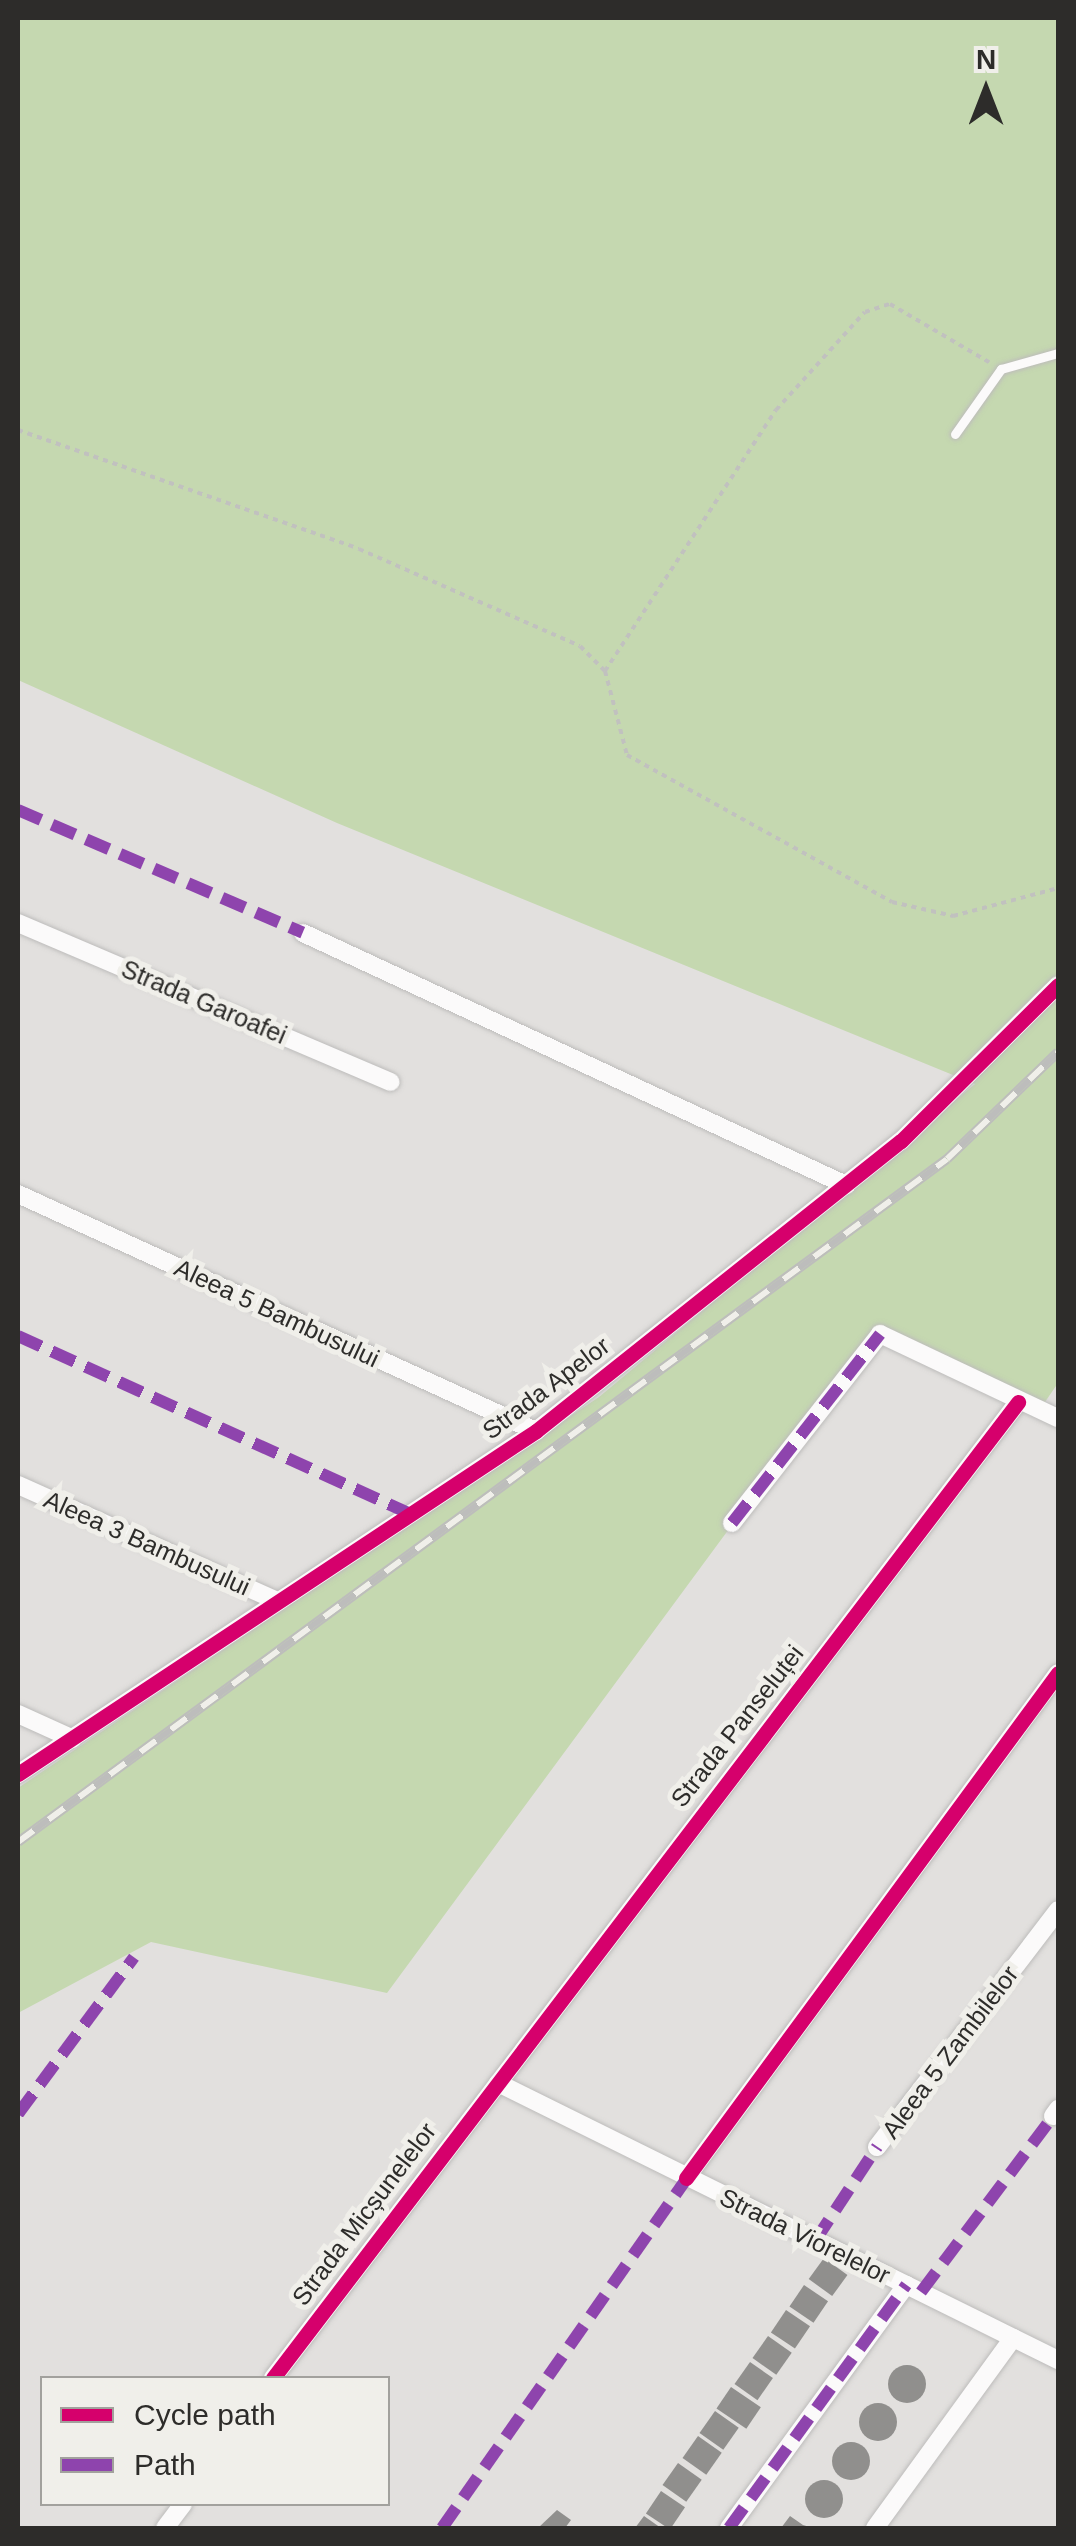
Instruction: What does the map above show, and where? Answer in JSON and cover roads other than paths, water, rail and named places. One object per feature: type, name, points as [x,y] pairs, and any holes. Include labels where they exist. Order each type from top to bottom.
[{"type":"street","name":"Strada Garoafei","points":[[18,923],[391,1082]]},
{"type":"street","points":[[302,933],[846,1185]]},
{"type":"street","name":"Strada Apelor","points":[[18,1774],[536,1431],[968,1083],[1058,984]]},
{"type":"street","name":"Aleea 5 Bambusului","points":[[18,1194],[536,1431]]},
{"type":"street","points":[[732,1523],[880,1334],[1018,1402],[1058,1416]]},
{"type":"street","name":"Strada Panseluței","points":[[498,2082],[1018,1402]]},
{"type":"street","name":"Aleea 3 Bambusului","points":[[18,1485],[277,1602]]},
{"type":"street","points":[[686,2178],[1058,1672]]},
{"type":"street","points":[[18,1714],[73,1739]]},
{"type":"street","name":"Aleea 5 Zambilelor","points":[[877,2147],[1058,1910]]},
{"type":"street","name":"Strada Viorelelor","points":[[498,2082],[1058,2360]]},
{"type":"street","name":"Strada Micșunelelor","points":[[276,2376],[498,2082]]},
{"type":"street","points":[[728,2528],[906,2286]]},
{"type":"street","points":[[876,2528],[1013,2338]]},
{"type":"street","points":[[165,2528],[182,2506]]},
{"type":"lane","points":[[955,434],[1001,369],[1058,353]]},
{"type":"railway","points":[[18,1842],[947,1159],[1058,1052]]}]
